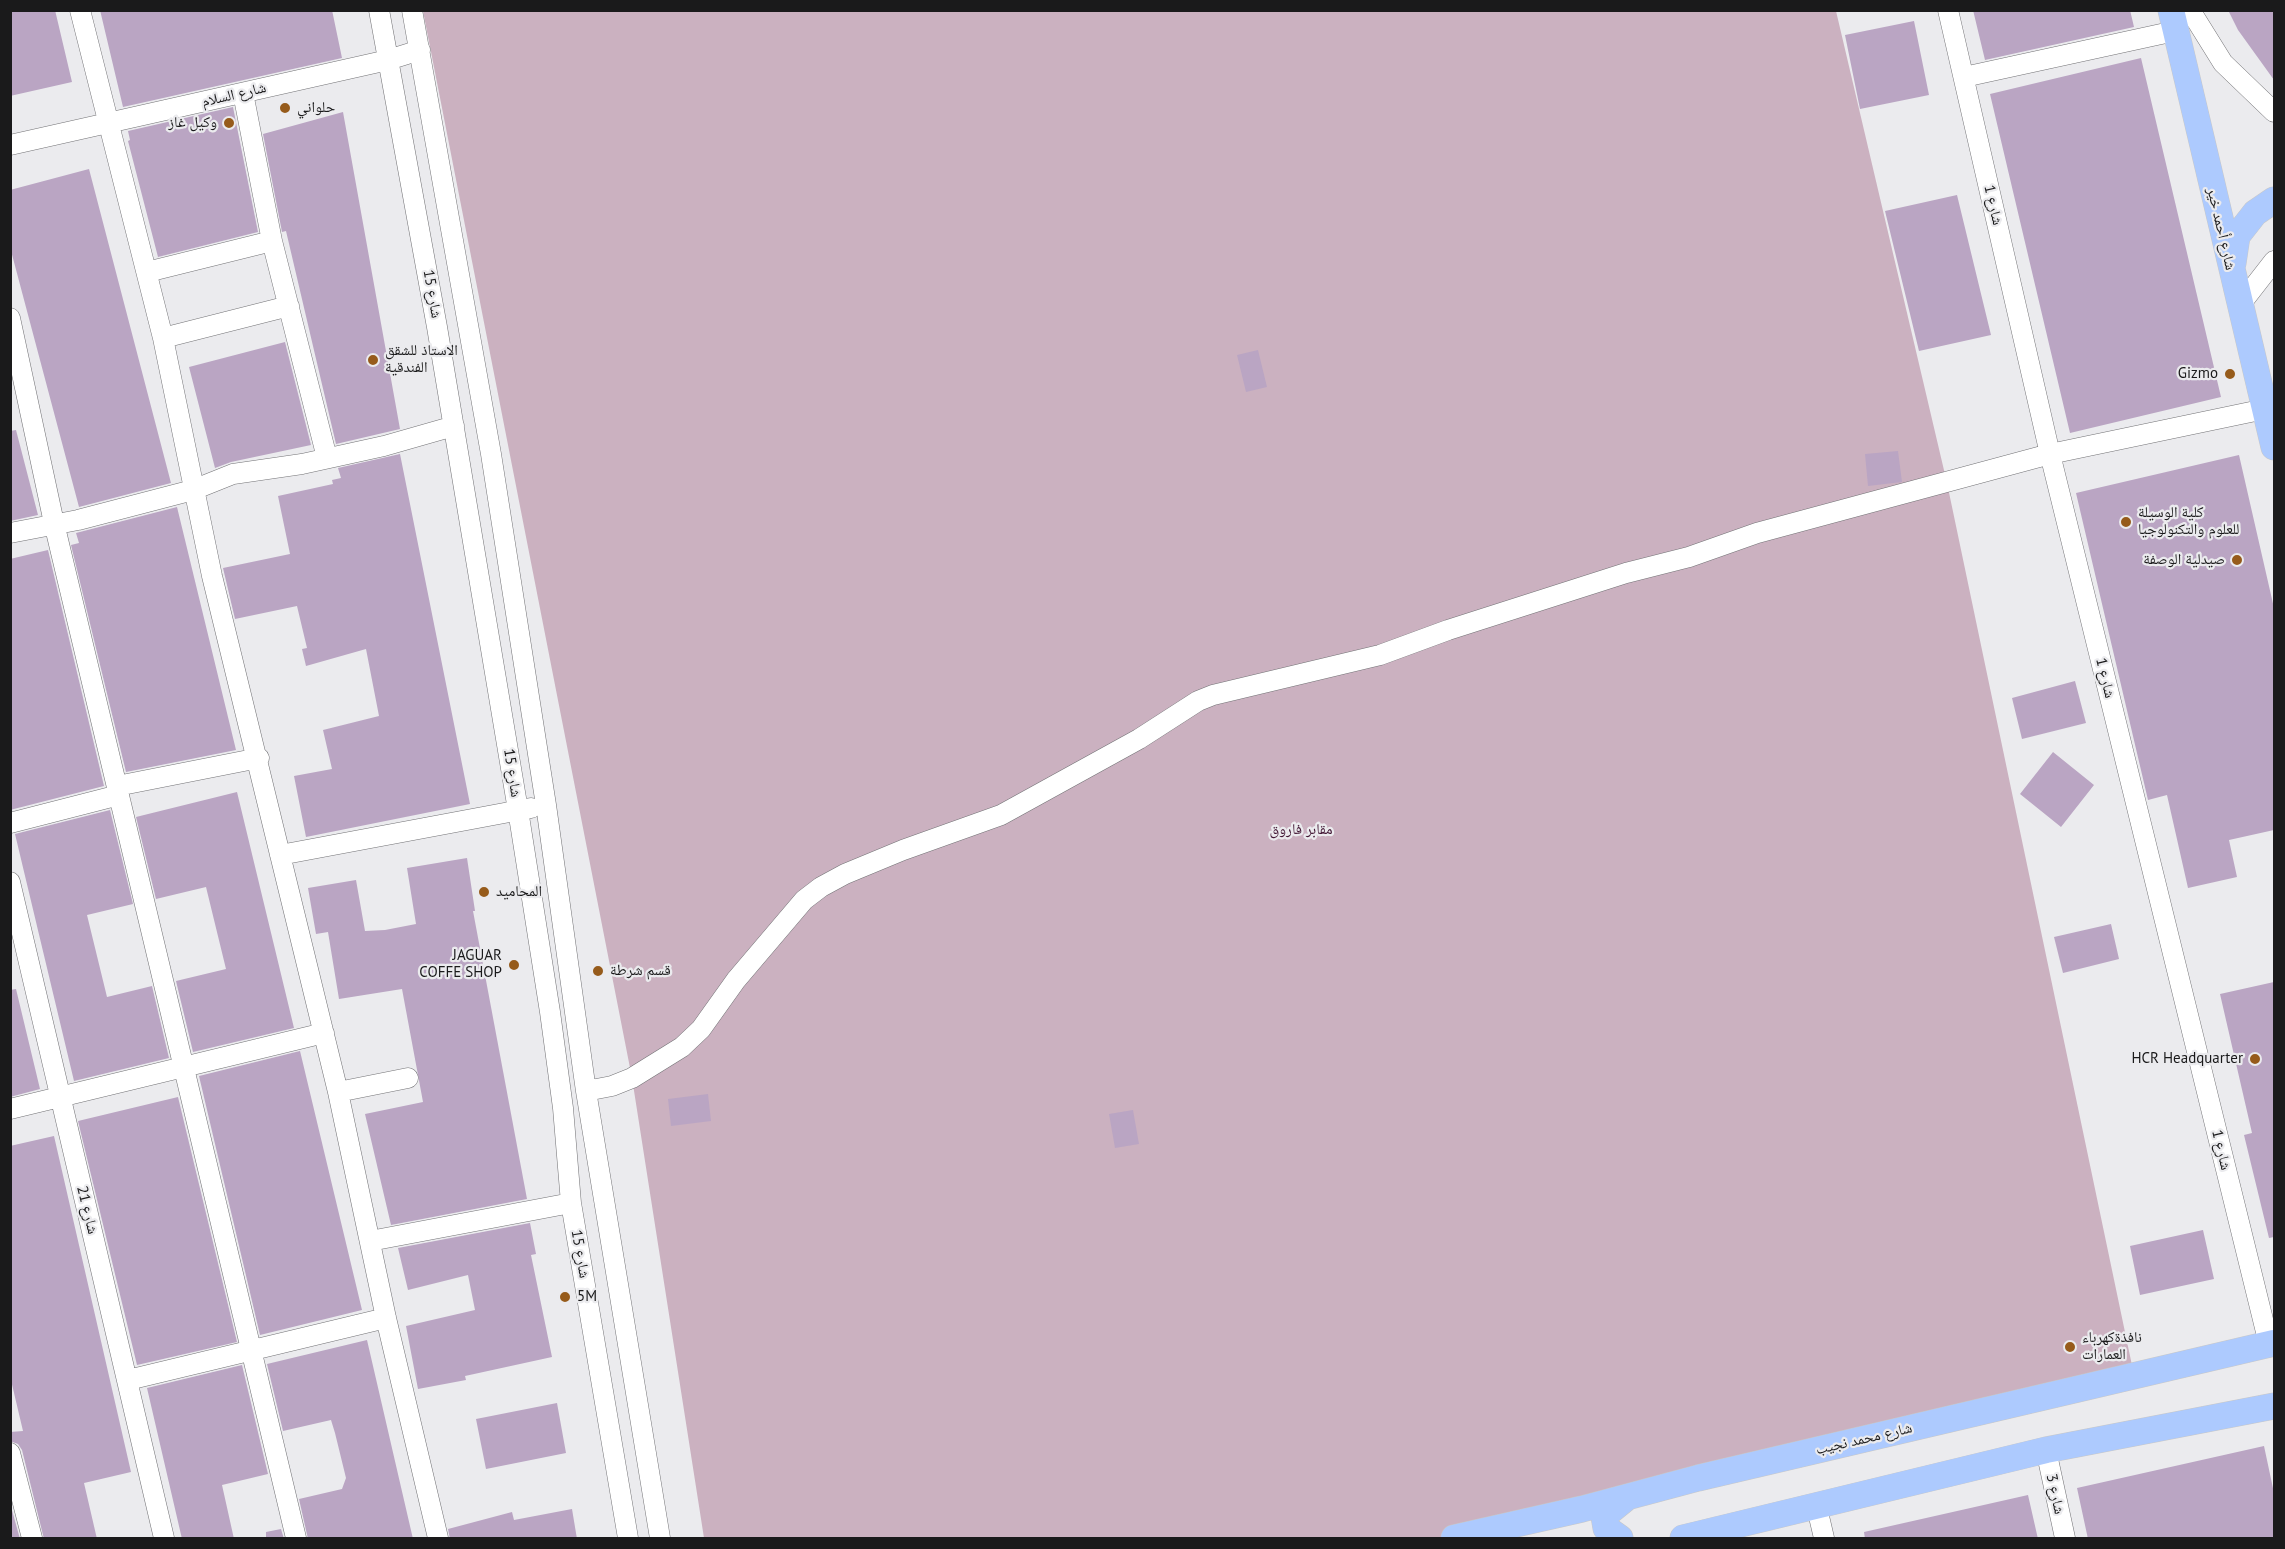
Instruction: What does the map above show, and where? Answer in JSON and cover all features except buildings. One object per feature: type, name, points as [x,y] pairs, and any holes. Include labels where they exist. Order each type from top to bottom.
[{"type":"main road","name":"شارع أحمد خير","points":[[2179,17],[2237,297],[2271,430]]},
{"type":"main road","points":[[2237,297],[2234,249],[2237,236],[2255,213],[2274,200]]},
{"type":"main road","name":"شارع محمد نجيب","points":[[1454,1539],[1625,1498],[1709,1475],[2272,1344]]},
{"type":"main road","points":[[1683,1539],[1817,1508],[2046,1450],[2274,1406]]},
{"type":"main road","points":[[1620,1539],[1606,1528],[1604,1516],[1625,1498]]},
{"type":"main road","points":[[1513,1526],[1539,1525],[1551,1530],[1553,1539]]},
{"type":"street","points":[[80,10],[163,338],[193,490],[338,1092],[386,1318],[438,1539]]},
{"type":"street","name":"شارع 15","points":[[379,10],[454,426],[518,810],[563,1108],[571,1203],[628,1539]]},
{"type":"street","name":"شارع 15","points":[[412,10],[492,454],[546,805],[586,1091],[660,1539]]},
{"type":"street","name":"شارع 1","points":[[1948,10],[2050,454],[2272,1344]]},
{"type":"street","points":[[1964,77],[2179,17],[2274,111]]},
{"type":"street","name":"شارع السلام","points":[[10,145],[388,60],[420,50]]},
{"type":"street","points":[[243,93],[272,241],[327,458]]},
{"type":"street","points":[[147,272],[272,241]]},
{"type":"street","points":[[2237,297],[2274,261]]},
{"type":"street","points":[[163,338],[290,306]]},
{"type":"street","points":[[11,320],[17,380],[54,523],[253,1350],[296,1539]]},
{"type":"street","points":[[10,533],[78,520],[193,490],[233,474],[392,444],[454,426]]},
{"type":"street","points":[[586,1091],[612,1086],[632,1078],[682,1047],[700,1029],[736,980],[804,900],[821,887],[845,874],[903,850],[1001,815],[1139,739],[1205,698],[1380,655],[1458,627],[1626,573],[1689,557],[1757,533],[2050,454],[2271,430]]},
{"type":"street","points":[[10,823],[118,790],[259,758]]},
{"type":"street","points":[[280,855],[546,805]]},
{"type":"street","name":"شارع 21","points":[[10,882],[164,1539]]},
{"type":"street","points":[[10,1109],[324,1034]]},
{"type":"street","points":[[338,1092],[408,1077]]},
{"type":"street","points":[[370,1241],[571,1203]]},
{"type":"street","points":[[128,1380],[386,1318]]},
{"type":"street","name":"شارع 3","points":[[2046,1450],[2065,1539]]},
{"type":"street","points":[[10,1453],[32,1539]]},
{"type":"street","points":[[1817,1508],[1824,1539]]},
{"type":"green space","name":"مقابر فاروق","points":[[423,11],[1836,11],[1947,483],[2134,1375],[1453,1538],[704,1538],[632,1078]]},
{"type":"place","name":"حلواني","points":[[285,108]]},
{"type":"place","name":"وكيل غاز","points":[[229,123]]},
{"type":"place","name":"الاستاذ للشقق الفندقية","points":[[373,360]]},
{"type":"place","name":"Gizmo","points":[[2230,374]]},
{"type":"place","name":"كلية الوسيلة للعلوم والتكنولوجيا","points":[[2126,522]]},
{"type":"place","name":"صيدلية الوصفة","points":[[2237,560]]},
{"type":"place","name":"المحاميد","points":[[484,892]]},
{"type":"place","name":"JAGUAR COFFE SHOP","points":[[514,965]]},
{"type":"place","name":"قسم شرطة","points":[[598,971]]},
{"type":"place","name":"HCR Headquarter","points":[[2255,1059]]},
{"type":"place","name":"5M","points":[[565,1297]]},
{"type":"place","name":"نافذةكهرباء العمارات","points":[[2070,1347]]}]
